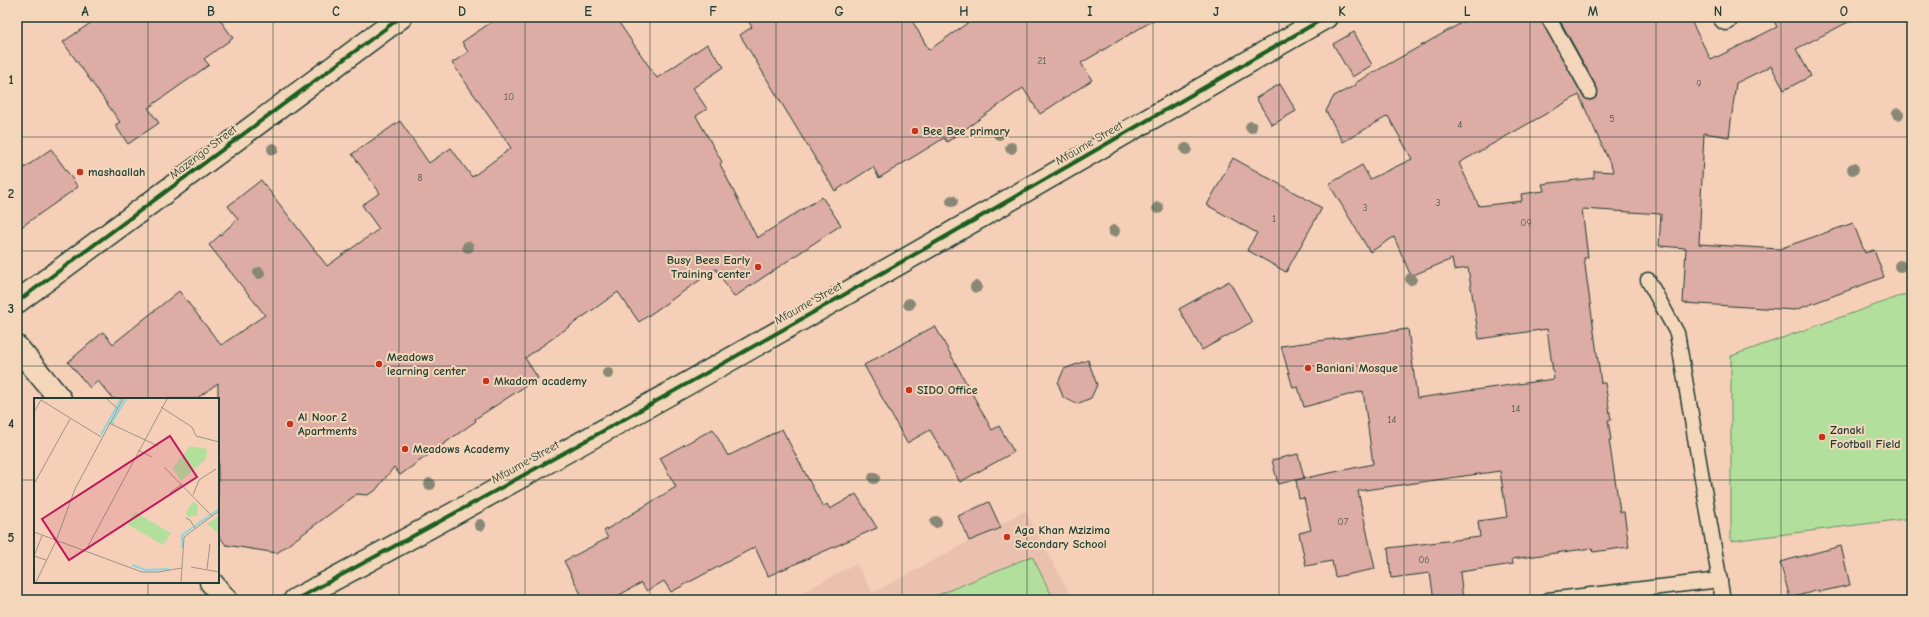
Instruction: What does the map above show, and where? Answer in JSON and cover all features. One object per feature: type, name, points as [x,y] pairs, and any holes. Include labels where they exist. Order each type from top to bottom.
[{"type":"street","name":"Mazengo Street","points":[[17,302],[401,17]]},
{"type":"street","name":"Mfaume Street","points":[[295,600],[411,537],[925,249],[1326,17]]},
{"type":"street","points":[[17,347],[59,398]]},
{"type":"street","points":[[212,583],[226,600]]},
{"type":"lane","points":[[1548,17],[1590,92]]},
{"type":"lane","points":[[1648,280],[1677,333],[1723,600]]},
{"type":"lane","points":[[1548,600],[1720,580]]},
{"type":"shaded area","name":"Aga Khan Mzizima Secondary School","points":[[1025,511],[1073,600],[788,600],[856,564],[873,593]]},
{"type":"green space","name":"Zanaki Football Field","points":[[1912,292],[1912,518],[1731,541],[1731,356]]},
{"type":"green space","points":[[1032,556],[1054,600],[926,600]]},
{"type":"building","points":[[99,17],[218,17],[233,38],[204,59],[209,65],[148,108],[159,123],[128,144],[115,125],[120,122],[63,42]]},
{"type":"building","points":[[499,17],[615,17],[657,78],[707,44],[724,67],[693,88],[707,109],[696,116],[722,162],[720,164],[757,238],[822,197],[841,225],[734,297],[716,269],[639,322],[618,292],[525,358],[538,378],[475,419],[476,421],[400,475],[394,467],[375,491],[367,495],[357,494],[277,553],[226,545],[219,536],[218,383],[197,398],[112,398],[98,381],[90,388],[68,362],[103,332],[113,344],[179,291],[221,345],[265,315],[209,245],[238,219],[228,206],[261,180],[327,266],[379,229],[362,205],[380,193],[352,154],[400,121],[429,163],[451,148],[472,177],[511,148],[452,63],[468,52],[462,42]]},
{"type":"building","points":[[746,17],[910,17],[929,50],[976,17],[1159,17],[1081,63],[1092,80],[1040,114],[1023,88],[947,142],[944,138],[879,178],[873,167],[835,191],[740,35],[752,27]]},
{"type":"building","points":[[1472,17],[1540,17],[1583,96],[1590,100],[1597,96],[1597,88],[1558,17],[1689,17],[1711,60],[1777,27],[1772,17],[1858,17],[1796,49],[1811,76],[1784,90],[1771,66],[1736,83],[1729,137],[1704,133],[1699,244],[1779,249],[1853,223],[1865,253],[1874,250],[1884,277],[1795,310],[1683,303],[1686,248],[1659,246],[1661,214],[1582,209],[1588,257],[1584,258],[1601,383],[1605,383],[1611,420],[1608,420],[1611,440],[1609,440],[1620,512],[1624,512],[1629,547],[1593,552],[1592,548],[1512,559],[1513,564],[1460,572],[1463,600],[1434,600],[1430,573],[1391,578],[1388,548],[1480,537],[1478,521],[1507,517],[1500,471],[1358,491],[1375,569],[1335,577],[1332,561],[1306,566],[1299,533],[1311,530],[1304,498],[1299,499],[1296,480],[1373,464],[1363,391],[1304,407],[1298,387],[1293,388],[1281,346],[1408,329],[1417,398],[1554,379],[1547,329],[1479,339],[1468,268],[1454,270],[1452,259],[1411,276],[1394,237],[1370,252],[1329,184],[1362,165],[1370,179],[1412,159],[1388,116],[1343,142],[1326,111],[1334,96],[1356,85],[1355,83]],"holes":[[[1579,95],[1614,172],[1594,171],[1594,178],[1542,184],[1544,191],[1521,194],[1522,201],[1479,206],[1459,163]]]},
{"type":"building","points":[[1354,32],[1372,65],[1352,77],[1333,44]]},
{"type":"building","points":[[1280,84],[1296,111],[1272,125],[1256,98]]},
{"type":"building","points":[[51,149],[78,187],[17,230],[17,173]]},
{"type":"building","points":[[1233,158],[1322,208],[1286,272],[1247,250],[1257,233],[1207,205]]},
{"type":"building","points":[[1229,281],[1252,322],[1202,350],[1179,309]]},
{"type":"building","points":[[935,326],[992,430],[999,426],[1014,452],[960,482],[930,430],[907,443],[864,365]]},
{"type":"building","points":[[1088,360],[1097,385],[1091,398],[1077,404],[1063,397],[1058,383],[1064,369]]},
{"type":"building","points":[[713,429],[728,456],[782,429],[823,507],[827,504],[830,509],[856,494],[877,528],[768,576],[755,547],[671,592],[664,581],[647,591],[641,583],[610,600],[584,600],[564,561],[608,538],[604,531],[676,487],[660,458]]},
{"type":"building","points":[[1298,454],[1304,478],[1278,484],[1272,460]]},
{"type":"building","points":[[989,502],[1001,528],[969,541],[958,516]]},
{"type":"building","points":[[1841,546],[1850,585],[1819,592],[1819,590],[1790,598],[1780,562]]},
{"type":"cycle path","points":[[17,302],[401,17]]},
{"type":"cycle path","points":[[295,600],[684,386],[1326,17]]},
{"type":"place","name":"Bee Bee primary","points":[[915,131]]},
{"type":"place","name":"mashaallah","points":[[80,172]]},
{"type":"place","name":"Busy Bees Early Training center","points":[[758,267]]},
{"type":"place","name":"Meadows learning center","points":[[379,364]]},
{"type":"place","name":"Baniani Mosque","points":[[1308,368]]},
{"type":"place","name":"Mkadom academy","points":[[486,381]]},
{"type":"place","name":"SIDO Office","points":[[909,390]]},
{"type":"place","name":"Al Noor 2 Apartments","points":[[290,424]]},
{"type":"place","name":"Zanaki Football Field","points":[[1822,437]]},
{"type":"place","name":"Meadows Academy","points":[[405,449]]},
{"type":"place","name":"Aga Khan Mzizima Secondary School","points":[[1007,537]]}]
